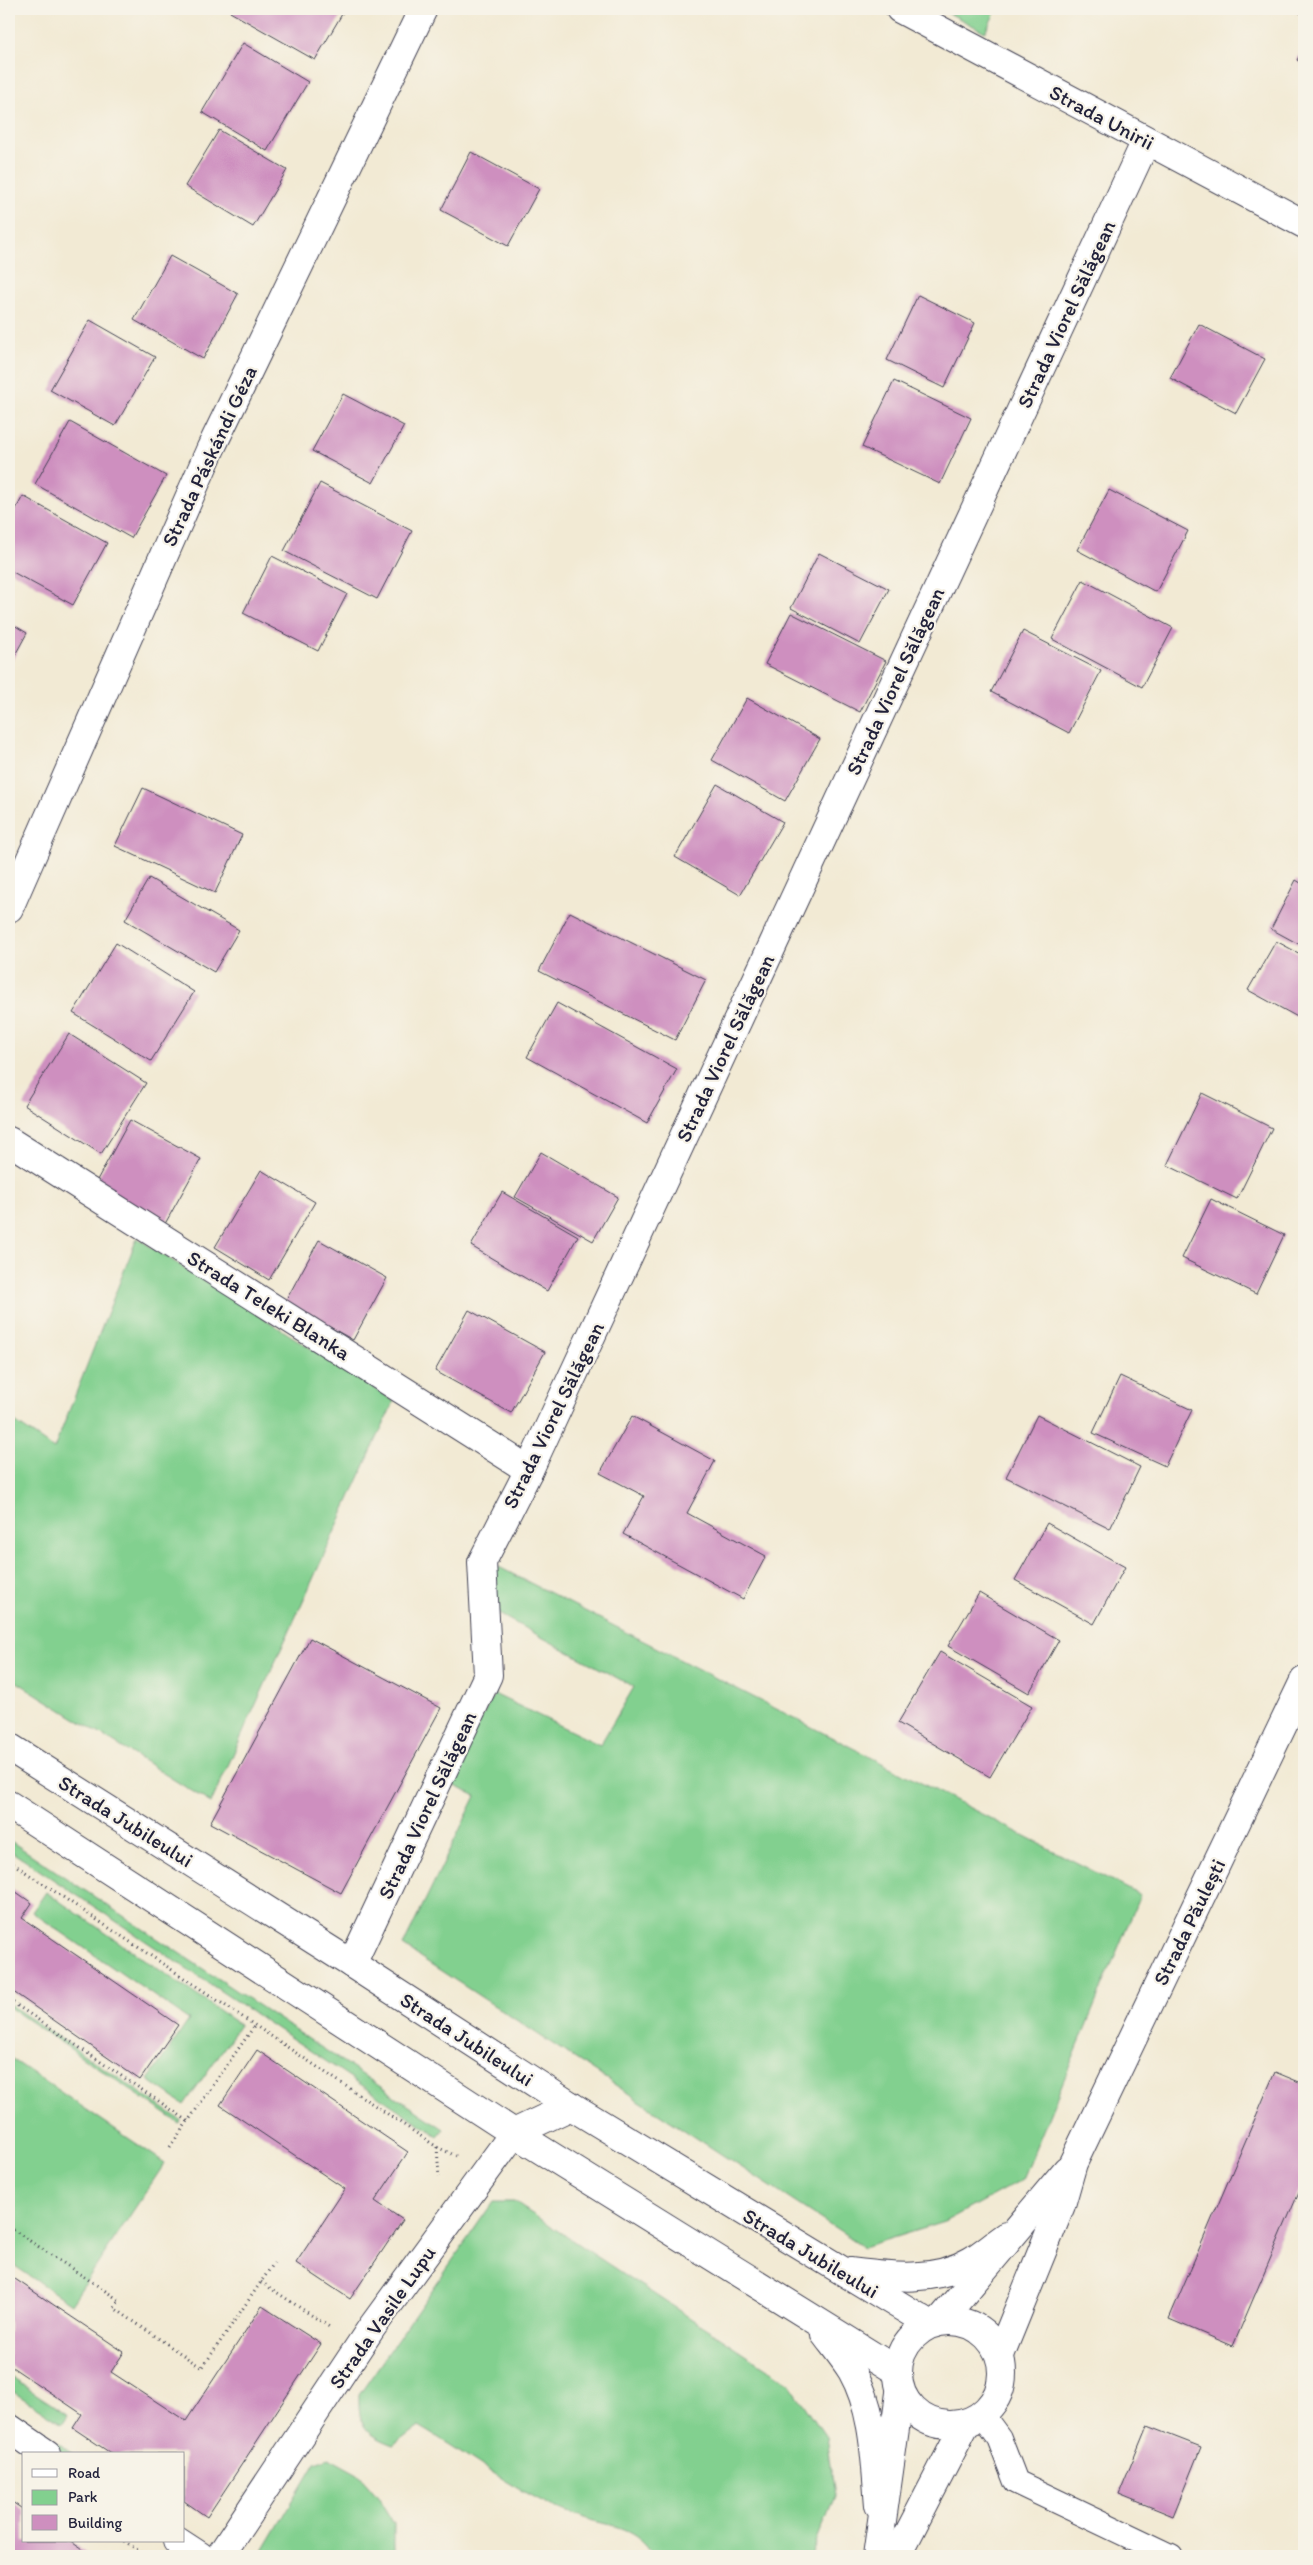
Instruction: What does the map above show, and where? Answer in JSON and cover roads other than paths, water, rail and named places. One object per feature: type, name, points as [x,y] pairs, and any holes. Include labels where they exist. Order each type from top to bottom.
[{"type":"street","name":"Strada Páskándi Géza","points":[[9,908],[211,448],[423,9]]},
{"type":"street","name":"Strada Unirii","points":[[900,9],[1304,224]]},
{"type":"street","name":"Strada Viorel Sălăgean","points":[[352,1964],[488,1675],[482,1562],[529,1470],[1146,141]]},
{"type":"street","name":"Strada Teleki Blanka","points":[[9,1141],[529,1470]]},
{"type":"street","name":"Strada Păulești","points":[[1000,2355],[1061,2205],[1073,2163],[1304,1681]]},
{"type":"street","name":"Strada Jubileului","points":[[9,1747],[352,1964],[570,2106],[840,2271],[935,2323]]},
{"type":"street","points":[[9,1805],[514,2133],[818,2324],[898,2382],[912,2409],[923,2419],[939,2425],[974,2419]]},
{"type":"street","name":"Strada Vasile Lupu","points":[[220,2556],[372,2327],[514,2133],[570,2106]]},
{"type":"street","name":"Strada Păulești","points":[[935,2323],[1073,2163]]},
{"type":"street","points":[[840,2271],[909,2278],[941,2274],[970,2261],[1021,2224]]},
{"type":"street","points":[[877,2556],[902,2352],[914,2334],[935,2323],[963,2322],[980,2330],[989,2338],[1000,2355],[1002,2376],[999,2392],[974,2419],[897,2556]]},
{"type":"street","points":[[818,2324],[852,2370],[864,2397],[871,2425],[881,2528]]},
{"type":"street","points":[[9,2428],[44,2452]]},
{"type":"street","points":[[179,2542],[200,2556]]},
{"type":"lane","points":[[974,2419],[999,2438],[1016,2482],[1171,2556]]}]
